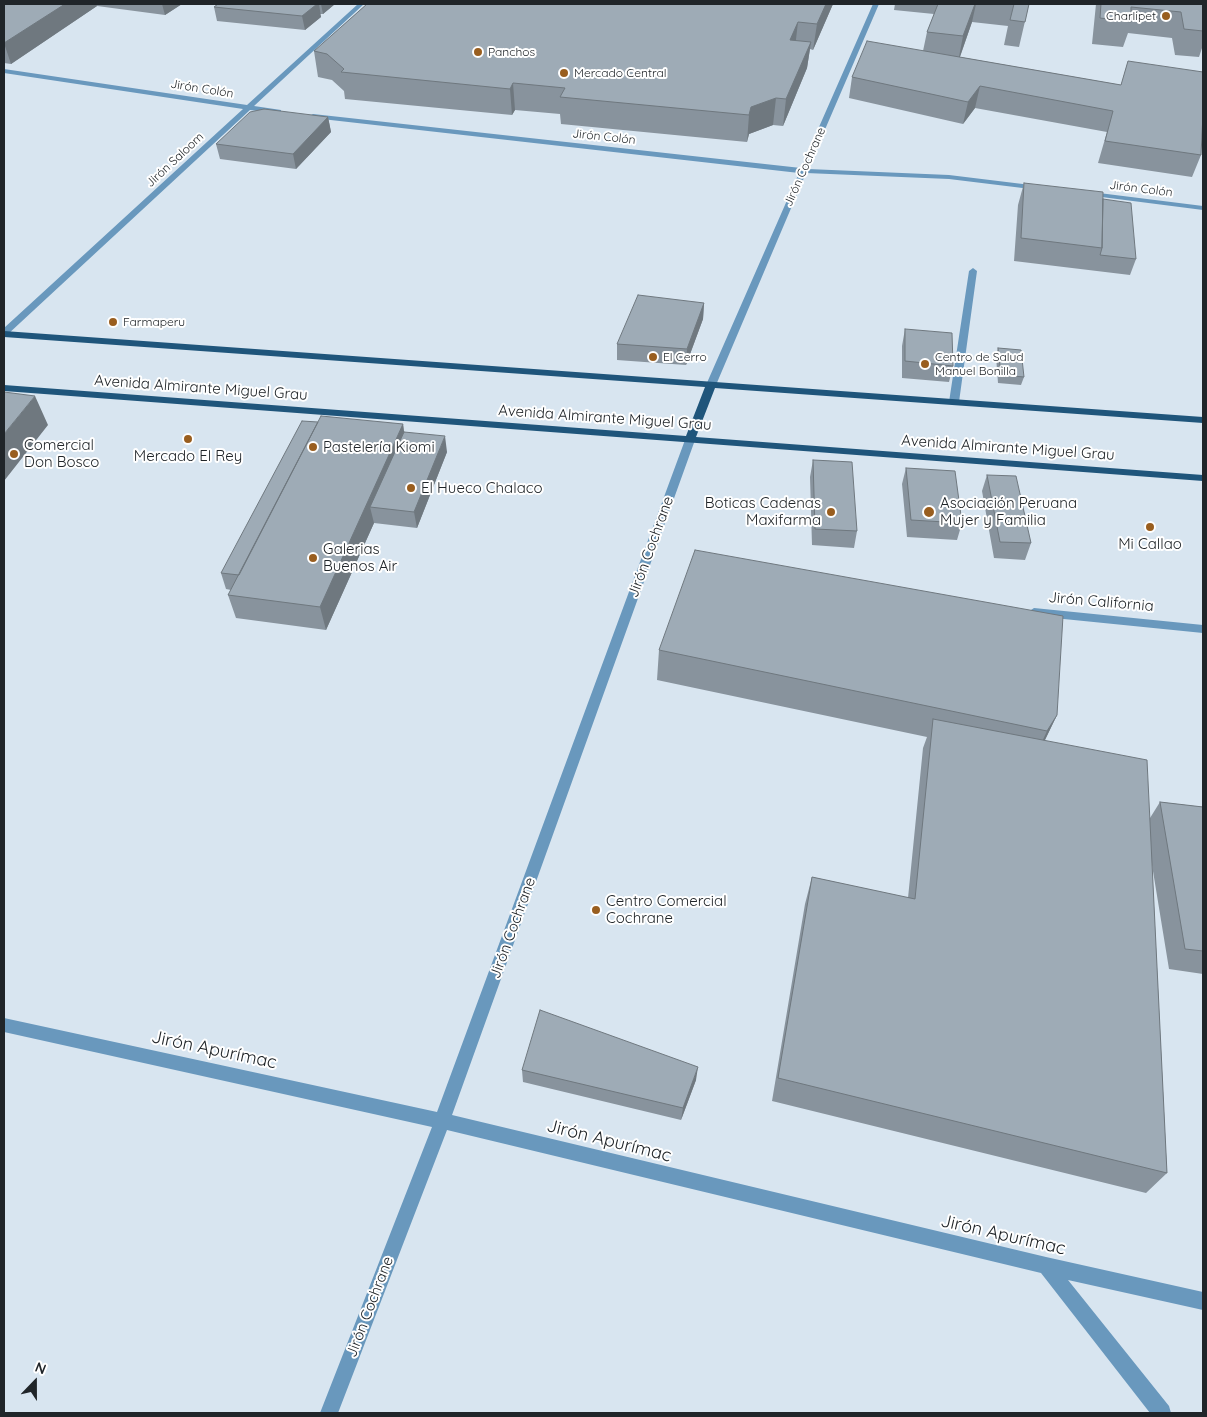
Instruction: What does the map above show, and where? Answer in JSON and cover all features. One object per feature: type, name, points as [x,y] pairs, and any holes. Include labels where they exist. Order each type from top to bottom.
[{"type":"main road","points":[[4,333],[1203,420]]},
{"type":"main road","points":[[690,440],[711,384]]},
{"type":"main road","name":"Avenida Almirante Miguel Grau","points":[[4,388],[1203,478]]},
{"type":"street","name":"Jirón Saloom","points":[[4,333],[361,4]]},
{"type":"street","name":"Jirón Cochrane","points":[[711,384],[876,4]]},
{"type":"street","name":"Jirón Colón","points":[[4,71],[248,108],[286,112]]},
{"type":"street","name":"Jirón Colón","points":[[305,115],[803,171],[949,177],[1045,188]]},
{"type":"street","name":"Jirón Colón","points":[[1074,192],[1203,208]]},
{"type":"street","points":[[954,402],[973,271]]},
{"type":"street","name":"Jirón Cochrane","points":[[329,1413],[442,1121],[690,440]]},
{"type":"street","name":"Jirón California","points":[[1022,611],[1203,629]]},
{"type":"street","name":"Jirón Apurímac","points":[[4,1025],[442,1121],[1046,1266],[1203,1301]]},
{"type":"street","points":[[1046,1266],[1162,1413]]},
{"type":"building","points":[[4,4],[65,4],[4,43]]},
{"type":"building","points":[[218,4],[317,4],[302,16],[214,7]]},
{"type":"building","name":"Mercado Central","points":[[367,4],[826,4],[817,24],[798,22],[790,40],[811,42],[786,99],[776,98],[751,107],[749,115],[560,97],[565,88],[513,83],[510,89],[341,72],[344,69],[327,54],[314,51]]},
{"type":"building","points":[[938,4],[975,4],[963,36],[927,32]]},
{"type":"building","points":[[1014,4],[1029,4],[1025,22],[1010,20]]},
{"type":"building","points":[[1101,4],[1203,4],[1203,31],[1184,29],[1181,12],[1131,7],[1131,22],[1100,18]]},
{"type":"building","points":[[867,41],[1121,85],[1128,61],[1203,72],[1201,155],[1105,141],[1113,111],[980,86],[968,102],[852,77]]},
{"type":"building","points":[[264,109],[328,117],[293,154],[216,144],[250,112]]},
{"type":"building","points":[[1024,183],[1103,192],[1102,248],[1021,238]]},
{"type":"building","points":[[1103,199],[1131,203],[1136,259],[1100,255],[1102,248]]},
{"type":"building","points":[[638,295],[704,303],[687,349],[617,344]]},
{"type":"building","points":[[905,329],[952,333],[953,366],[905,361]]},
{"type":"building","points":[[998,348],[1021,350],[1024,377],[1001,375]]},
{"type":"building","points":[[4,392],[35,396],[4,434]]},
{"type":"building","name":"Galerias Buenos Air","points":[[321,416],[403,424],[320,607],[228,595]]},
{"type":"building","points":[[302,421],[318,422],[239,575],[221,573]]},
{"type":"building","name":"El Hueco Chalaco","points":[[404,432],[445,436],[414,512],[370,507]]},
{"type":"building","name":"Boticas Cadenas Maxifarma","points":[[813,460],[852,462],[857,531],[815,529]]},
{"type":"building","points":[[906,468],[955,471],[962,523],[911,520]]},
{"type":"building","points":[[987,475],[1016,476],[1031,543],[1000,542]]},
{"type":"building","points":[[695,550],[1063,616],[1057,715],[1047,731],[659,650]]},
{"type":"building","points":[[933,719],[1147,760],[1167,1173],[778,1078],[812,877],[915,899]]},
{"type":"building","points":[[1160,802],[1203,807],[1203,951],[1185,949]]},
{"type":"building","points":[[540,1010],[698,1067],[683,1108],[522,1070]]},
{"type":"place","name":"Charlipet","points":[[1166,16]]},
{"type":"place","name":"Panchos","points":[[478,52]]},
{"type":"place","name":"Mercado Central","points":[[564,73]]},
{"type":"place","name":"Farmaperu","points":[[113,322]]},
{"type":"place","name":"El Cerro","points":[[653,357]]},
{"type":"place","name":"Centro de Salud Manuel Bonilla","points":[[925,364]]},
{"type":"place","name":"Mercado El Rey","points":[[188,439]]},
{"type":"place","name":"Pastelería Kiomi","points":[[313,447]]},
{"type":"place","name":"Comercial Don Bosco","points":[[14,454]]},
{"type":"place","name":"El Hueco Chalaco","points":[[411,488]]},
{"type":"place","name":"Boticas Cadenas Maxifarma","points":[[831,512]]},
{"type":"place","name":"Asociación Peruana Mujer y Familia","points":[[929,512]]},
{"type":"place","name":"Mi Callao","points":[[1150,527]]},
{"type":"place","name":"Galerias Buenos Air","points":[[313,558]]},
{"type":"place","name":"Centro Comercial Cochrane","points":[[596,910]]}]
